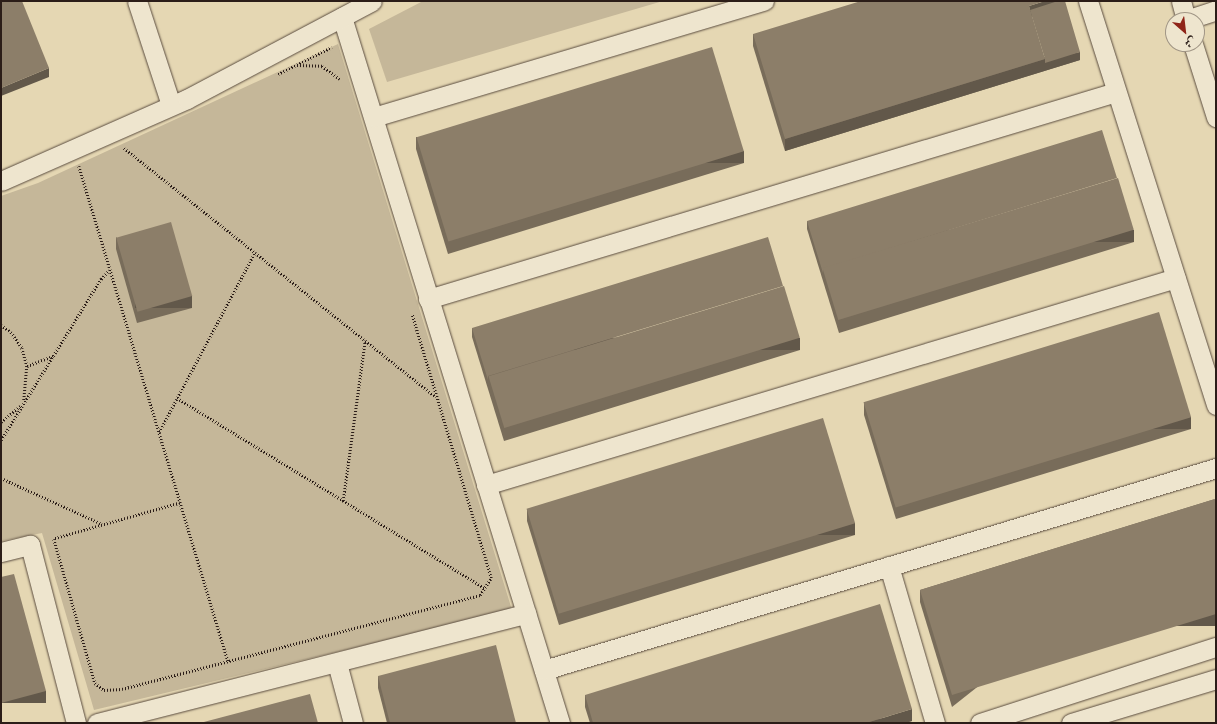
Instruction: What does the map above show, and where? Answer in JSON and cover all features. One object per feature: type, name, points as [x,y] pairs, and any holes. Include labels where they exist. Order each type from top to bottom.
[{"type":"street","points":[[136,1],[171,105]]},
{"type":"street","points":[[1,181],[171,105],[187,100],[372,1]]},
{"type":"street","points":[[374,117],[764,1]]},
{"type":"street","points":[[1088,1],[1216,405]]},
{"type":"street","points":[[1181,1],[1184,12]]},
{"type":"street","points":[[1205,13],[1216,9],[1214,1]]},
{"type":"street","points":[[342,17],[560,723]]},
{"type":"street","points":[[1196,52],[1216,117]]},
{"type":"street","points":[[428,299],[1116,92]]},
{"type":"street","points":[[486,485],[1176,278]]},
{"type":"street","points":[[544,670],[1216,468]]},
{"type":"street","points":[[1,552],[30,546],[76,723]]},
{"type":"street","points":[[889,566],[936,723]]},
{"type":"street","points":[[97,723],[148,717],[337,663],[526,614]]},
{"type":"street","points":[[980,723],[1216,647]]},
{"type":"street","points":[[337,663],[353,723]]},
{"type":"street","points":[[1071,723],[1216,679]]},
{"type":"path","points":[[297,65],[322,66],[342,81]]},
{"type":"path","points":[[122,146],[437,397]]},
{"type":"path","points":[[79,166],[228,661]]},
{"type":"path","points":[[159,432],[255,252]]},
{"type":"path","points":[[1,440],[101,279],[110,270]]},
{"type":"path","points":[[180,503],[102,524],[54,539],[95,683],[104,690],[122,689],[480,595],[491,578],[410,307]]},
{"type":"path","points":[[1,325],[11,332],[22,348],[27,366],[24,403],[1,422]]},
{"type":"path","points":[[343,501],[365,339]]},
{"type":"path","points":[[27,366],[54,356]]},
{"type":"path","points":[[177,398],[485,588]]},
{"type":"path","points":[[1,478],[102,524]]},
{"type":"shaded area","points":[[423,1],[663,1],[387,82],[369,29]]},
{"type":"shaded area","points":[[338,44],[512,610],[94,710],[42,533],[1,541],[1,196],[38,183]]},
{"type":"building","points":[[1,1],[22,1],[49,68],[1,88]]},
{"type":"building","points":[[861,1],[1045,1],[1029,6],[1045,59],[785,139],[753,34]]},
{"type":"building","points":[[1058,1],[1065,1],[1080,52],[1045,63],[1030,10]]},
{"type":"building","points":[[712,47],[744,151],[448,242],[417,137]]},
{"type":"building","points":[[1102,130],[1117,178],[823,269],[823,273],[807,221]]},
{"type":"building","points":[[1118,178],[1134,230],[838,320],[823,268]]},
{"type":"building","points":[[171,222],[192,296],[137,312],[116,238]]},
{"type":"building","points":[[768,237],[783,286],[488,376],[488,380],[472,328]]},
{"type":"building","points":[[784,286],[800,338],[504,428],[489,376]]},
{"type":"building","points":[[1159,312],[1191,417],[896,508],[864,402]]},
{"type":"building","points":[[823,418],[855,523],[559,614],[527,509]]},
{"type":"building","points":[[1215,499],[1216,614],[952,695],[920,590]]},
{"type":"building","points":[[14,574],[46,691],[1,703],[1,577]]},
{"type":"building","points":[[880,604],[912,709],[866,723],[593,723],[585,695]]},
{"type":"building","points":[[496,645],[516,723],[390,723],[378,676]]},
{"type":"building","points":[[310,694],[318,723],[200,723]]}]
